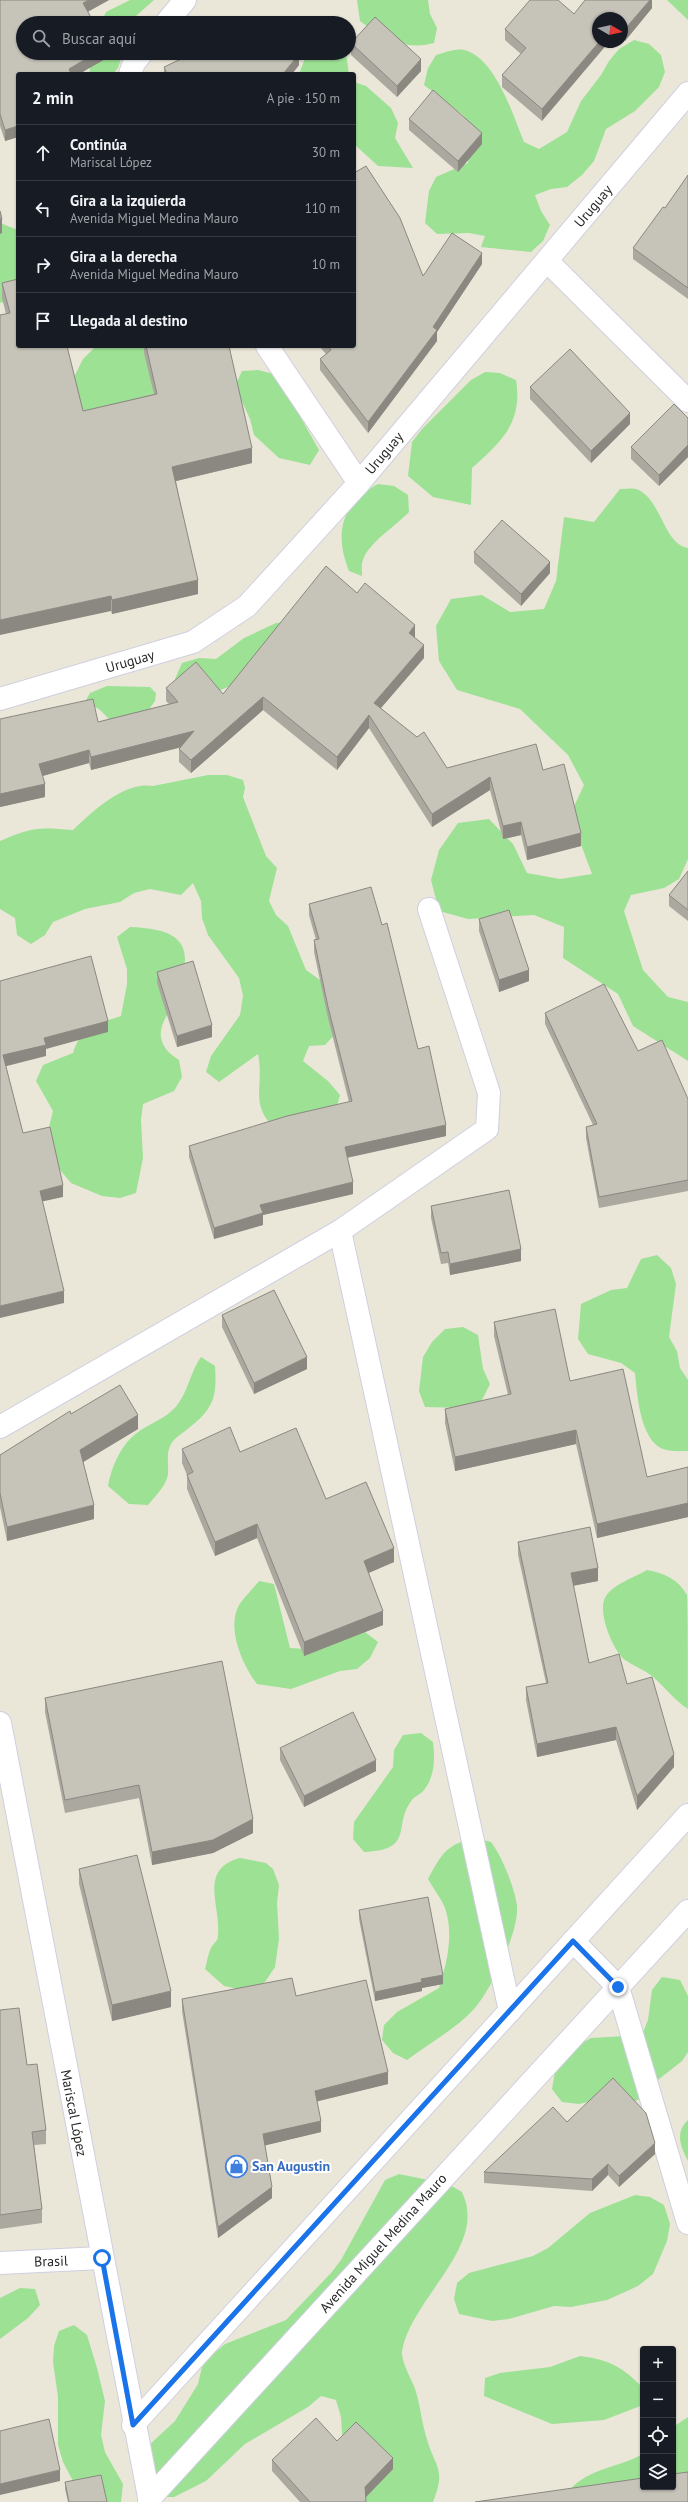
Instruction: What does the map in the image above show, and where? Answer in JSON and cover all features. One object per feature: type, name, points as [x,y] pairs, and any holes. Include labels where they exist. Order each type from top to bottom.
[{"type":"street","points":[[172,16],[185,0]]},
{"type":"street","points":[[131,72],[136,60]]},
{"type":"street","name":"Uruguay","points":[[0,698],[193,642],[247,606],[359,483],[688,93]]},
{"type":"street","points":[[547,261],[688,400]]},
{"type":"street","points":[[268,348],[359,483]]},
{"type":"street","points":[[0,1427],[340,1231],[487,1129],[489,1093],[429,909]]},
{"type":"street","points":[[340,1231],[510,2011]]},
{"type":"street","name":"Mariscal López","points":[[0,1723],[133,2425],[149,2500]]},
{"type":"street","points":[[133,2425],[688,1815]]},
{"type":"street","name":"Avenida Miguel Medina Mauro","points":[[149,2500],[688,1911]]},
{"type":"street","points":[[573,1941],[618,1987],[688,2224]]},
{"type":"street","name":"Brasil","points":[[0,2263],[102,2258]]},
{"type":"green space","points":[[130,0],[154,0],[136,16],[104,16],[106,12]]},
{"type":"green space","points":[[357,0],[428,0],[430,14],[437,28],[434,43],[424,45],[404,44],[395,42],[377,33],[360,21]]},
{"type":"green space","points":[[667,0],[688,0],[688,20]]},
{"type":"green space","points":[[634,40],[649,44],[661,55],[665,72],[659,87],[635,111],[606,129],[594,161],[582,175],[567,187],[551,189],[535,195],[541,211],[550,225],[543,241],[531,252],[481,247],[485,236],[469,233],[437,234],[425,223],[429,191],[436,177],[468,163],[472,131],[464,116],[424,85],[428,68],[436,55],[454,50],[464,50],[475,55],[485,64],[502,88],[524,142],[539,149],[567,132],[581,101],[601,75],[609,61],[619,49],[628,48],[628,44]]},
{"type":"green space","points":[[92,60],[121,60],[115,72],[89,72]]},
{"type":"green space","points":[[304,60],[347,60],[349,72],[300,72]]},
{"type":"green space","points":[[356,83],[366,86],[391,108],[398,123],[395,138],[413,168],[378,166],[356,146]]},
{"type":"green space","points":[[0,223],[16,229],[16,299],[0,303]]},
{"type":"green space","points":[[94,348],[165,348],[161,396],[90,419],[78,407],[75,391],[75,375],[83,359]]},
{"type":"green space","points":[[258,370],[274,374],[284,388],[319,450],[310,465],[279,458],[254,435],[250,419],[235,386],[242,371]]},
{"type":"green space","points":[[485,372],[500,373],[516,380],[517,395],[513,420],[501,440],[472,468],[471,505],[433,497],[408,476],[412,442],[422,429],[471,380]]},
{"type":"green space","points":[[378,484],[394,486],[408,495],[409,512],[383,534],[371,547],[362,562],[362,576],[349,571],[344,557],[342,532],[344,521],[349,510],[366,492]]},
{"type":"green space","points":[[620,489],[636,489],[644,494],[657,510],[667,530],[673,538],[680,545],[688,548],[688,859],[679,879],[664,888],[631,895],[624,911],[643,970],[668,997],[688,1002],[688,1061],[633,1026],[618,994],[563,958],[564,927],[534,915],[468,919],[439,911],[431,880],[439,850],[458,823],[489,819],[513,844],[527,873],[560,879],[592,874],[570,815],[584,785],[568,755],[520,709],[457,690],[439,661],[436,626],[451,599],[482,595],[510,612],[544,609],[556,581],[564,517],[594,522]]},
{"type":"green space","points":[[292,621],[242,681],[216,692],[186,692],[175,679],[182,663],[199,658],[216,659],[244,638],[276,623]]},
{"type":"green space","points":[[107,686],[150,687],[156,693],[155,701],[145,715],[111,721],[99,709],[85,702],[90,693]]},
{"type":"green space","points":[[208,775],[227,775],[243,780],[245,788],[243,797],[266,856],[277,868],[269,901],[276,915],[288,926],[306,970],[334,990],[336,1033],[325,1045],[309,1046],[303,1061],[328,1081],[340,1095],[336,1110],[279,1132],[269,1122],[263,1113],[260,1104],[260,1066],[258,1054],[219,1082],[206,1072],[211,1056],[240,1015],[243,996],[239,978],[208,935],[202,918],[201,901],[193,883],[181,895],[150,889],[134,893],[120,902],[85,909],[53,922],[45,935],[31,944],[17,935],[15,918],[0,909],[0,841],[20,833],[36,829],[52,828],[73,830],[109,799],[131,788],[153,786]]},
{"type":"green space","points":[[130,927],[165,932],[176,938],[182,946],[185,957],[184,969],[180,985],[161,1028],[161,1037],[165,1048],[179,1060],[182,1077],[174,1091],[143,1104],[141,1120],[143,1158],[136,1193],[120,1198],[102,1196],[71,1183],[50,1158],[45,1143],[53,1111],[36,1081],[43,1065],[73,1053],[85,1031],[97,1024],[121,1016],[127,984],[127,969],[117,937]]},
{"type":"green space","points":[[657,1255],[671,1268],[676,1284],[669,1337],[677,1351],[680,1368],[688,1380],[688,1451],[666,1450],[655,1444],[649,1436],[641,1416],[635,1373],[621,1363],[588,1354],[578,1339],[581,1304],[611,1290],[627,1288],[641,1259]]},
{"type":"green space","points":[[463,1327],[478,1335],[483,1369],[490,1384],[482,1400],[466,1408],[425,1407],[419,1391],[423,1357],[432,1342],[445,1329]]},
{"type":"green space","points":[[201,1357],[215,1366],[215,1386],[212,1401],[204,1414],[175,1439],[171,1445],[168,1453],[167,1478],[157,1494],[148,1505],[129,1504],[108,1486],[115,1462],[123,1447],[134,1435],[172,1411],[183,1396]]},
{"type":"green space","points":[[647,1570],[665,1575],[675,1581],[687,1595],[688,1709],[678,1702],[652,1676],[625,1660],[620,1655],[611,1639],[604,1620],[603,1602],[606,1596],[619,1584]]},
{"type":"green space","points":[[259,1581],[274,1584],[290,1648],[306,1649],[365,1632],[378,1642],[370,1658],[357,1669],[340,1671],[291,1689],[257,1684],[246,1667],[238,1647],[234,1625],[235,1615],[239,1605]]},
{"type":"green space","points":[[421,1733],[433,1742],[434,1761],[428,1785],[413,1799],[406,1809],[400,1835],[397,1841],[391,1847],[364,1852],[353,1839],[354,1822],[393,1767],[394,1750],[403,1735]]},
{"type":"green space","points":[[475,1838],[491,1842],[507,1873],[514,1891],[517,1906],[514,1930],[503,1960],[489,1988],[474,2009],[451,2029],[407,2060],[393,2053],[382,2040],[384,2025],[397,2012],[439,1988],[447,1959],[449,1938],[448,1918],[445,1908],[428,1879],[441,1857],[451,1847]]},
{"type":"green space","points":[[240,1858],[266,1863],[273,1869],[279,1885],[277,1903],[279,1939],[275,1967],[265,1982],[247,1991],[224,1986],[205,1969],[210,1950],[217,1941],[218,1937],[214,1890],[215,1880],[219,1871],[227,1863]]},
{"type":"green space","points":[[662,1977],[680,1980],[688,1996],[688,2052],[682,2061],[654,2083],[641,2098],[627,2106],[612,2097],[579,2104],[562,2102],[552,2089],[555,2072],[576,2046],[591,2038],[642,2035],[648,2020],[652,1990]]},
{"type":"green space","points":[[688,2120],[688,2161],[681,2145],[680,2134],[681,2129]]},
{"type":"green space","points":[[399,2174],[448,2184],[462,2192],[467,2207],[467,2227],[461,2244],[452,2262],[407,2333],[402,2351],[404,2364],[416,2392],[429,2446],[438,2468],[439,2481],[433,2502],[311,2502],[344,2465],[341,2417],[336,2400],[321,2396],[308,2407],[245,2444],[206,2481],[174,2497],[159,2497],[147,2447],[175,2421],[198,2384],[202,2367],[213,2354],[225,2344],[286,2320],[331,2273],[341,2260],[385,2180]]},
{"type":"green space","points":[[635,2195],[650,2197],[664,2205],[670,2224],[667,2241],[653,2274],[638,2286],[607,2300],[571,2307],[554,2306],[509,2319],[492,2321],[459,2314],[454,2299],[457,2283],[469,2273],[533,2256],[548,2248],[590,2213]]},
{"type":"green space","points":[[20,2288],[35,2289],[40,2305],[28,2318],[0,2339],[0,2298]]},
{"type":"green space","points":[[74,2325],[87,2335],[97,2368],[105,2401],[101,2435],[105,2452],[123,2484],[121,2502],[84,2502],[63,2462],[58,2445],[58,2397],[53,2362],[54,2346],[59,2331]]},
{"type":"green space","points":[[580,2356],[614,2365],[628,2374],[640,2385],[640,2406],[604,2420],[552,2424],[484,2396],[485,2378],[500,2373],[550,2367]]},
{"type":"green space","points":[[688,2417],[688,2475],[676,2485],[676,2454],[676,2425]]},
{"type":"green space","points":[[640,2455],[640,2490],[670,2490],[655,2502],[564,2497],[572,2487],[591,2474]]},
{"type":"building","points":[[0,0],[89,0],[83,3],[90,16],[16,16],[16,60],[84,60],[69,69],[70,72],[16,72],[16,127],[5,130],[0,114]]},
{"type":"building","points":[[530,0],[558,0],[574,14],[585,0],[650,0],[628,26],[628,12],[592,12],[592,48],[594,48],[542,109],[502,75],[526,48],[505,29]]},
{"type":"building","points":[[375,17],[421,59],[397,86],[356,48],[356,38]]},
{"type":"building","points":[[179,60],[294,60],[285,72],[166,72],[164,67]]},
{"type":"building","points":[[433,90],[482,133],[458,161],[409,119]]},
{"type":"building","points":[[366,166],[400,218],[423,276],[452,233],[482,253],[433,327],[437,330],[368,422],[320,359],[331,350],[330,348],[356,348],[356,172]]},
{"type":"building","points":[[688,175],[688,288],[633,248],[663,207],[665,208]]},
{"type":"building","points":[[16,280],[16,348],[67,348],[83,411],[157,394],[146,348],[229,348],[252,448],[172,467],[198,580],[112,600],[111,596],[0,620],[0,315],[10,313],[2,283]]},
{"type":"building","points":[[570,349],[630,413],[591,451],[530,387]]},
{"type":"building","points":[[674,404],[688,418],[688,445],[659,475],[631,447]]},
{"type":"building","points":[[502,520],[550,562],[521,594],[474,552]]},
{"type":"building","points":[[326,566],[357,593],[365,583],[415,625],[409,633],[424,645],[374,703],[417,737],[424,732],[447,768],[536,744],[543,770],[564,764],[581,833],[527,847],[521,822],[503,826],[490,777],[432,814],[369,715],[337,757],[263,697],[191,760],[179,749],[194,731],[91,757],[89,750],[39,764],[45,784],[0,794],[0,719],[93,699],[98,722],[178,702],[166,688],[196,662],[223,694]]},
{"type":"building","points":[[688,871],[688,910],[669,895]]},
{"type":"building","points":[[371,887],[382,925],[387,923],[418,1049],[429,1046],[446,1125],[345,1147],[353,1182],[260,1205],[263,1213],[214,1228],[189,1146],[287,1116],[352,1101],[328,1007],[314,940],[319,939],[309,904]]},
{"type":"building","points":[[509,910],[529,970],[499,980],[479,919]]},
{"type":"building","points":[[91,956],[108,1021],[44,1038],[46,1045],[3,1055],[23,1133],[50,1127],[63,1185],[40,1191],[64,1291],[0,1306],[0,981]]},
{"type":"building","points":[[193,961],[212,1025],[177,1036],[157,972]]},
{"type":"building","points":[[604,984],[638,1051],[662,1040],[688,1099],[688,1180],[599,1197],[586,1127],[597,1124],[545,1013]]},
{"type":"building","points":[[509,1190],[521,1249],[450,1264],[448,1252],[441,1253],[431,1206]]},
{"type":"building","points":[[274,1290],[307,1357],[254,1383],[222,1315]]},
{"type":"building","points":[[555,1309],[570,1381],[623,1369],[647,1477],[688,1467],[688,1503],[597,1524],[576,1430],[455,1457],[445,1409],[511,1394],[494,1322]]},
{"type":"building","points":[[120,1385],[138,1415],[80,1450],[94,1505],[7,1527],[0,1493],[0,1455],[70,1411],[71,1414]]},
{"type":"building","points":[[230,1427],[240,1452],[296,1428],[326,1499],[366,1482],[394,1548],[364,1561],[383,1611],[304,1642],[257,1524],[215,1542],[187,1475],[193,1472],[182,1449]]},
{"type":"building","points":[[590,1527],[598,1568],[571,1573],[589,1663],[619,1654],[627,1684],[652,1677],[674,1754],[637,1796],[616,1727],[537,1744],[526,1687],[548,1683],[518,1542]]},
{"type":"building","points":[[222,1661],[253,1819],[213,1840],[152,1852],[139,1785],[65,1800],[45,1698]]},
{"type":"building","points":[[353,1712],[376,1760],[304,1796],[280,1748]]},
{"type":"building","points":[[137,1855],[171,1991],[112,2005],[79,1869]]},
{"type":"building","points":[[428,1897],[443,1975],[421,1979],[422,1982],[375,1992],[359,1910]]},
{"type":"building","points":[[292,1978],[296,1996],[366,1980],[388,2072],[315,2091],[321,2121],[263,2134],[272,2187],[218,2227],[182,1999]]},
{"type":"building","points":[[19,2008],[27,2065],[37,2064],[46,2130],[32,2132],[42,2209],[0,2215],[0,2010]]},
{"type":"building","points":[[613,2078],[646,2113],[655,2143],[619,2176],[608,2164],[592,2179],[484,2172],[553,2107],[567,2122]]},
{"type":"building","points":[[316,2418],[337,2441],[356,2422],[393,2458],[365,2487],[366,2502],[310,2502],[272,2460]]},
{"type":"building","points":[[49,2419],[60,2470],[0,2484],[0,2431]]},
{"type":"building","points":[[688,2472],[688,2502],[475,2502],[640,2478],[640,2490],[676,2490],[676,2474]]},
{"type":"building","points":[[101,2475],[107,2502],[69,2502],[65,2482]]},
{"type":"place","name":"San Augustin","points":[[236,2166]]},
{"type":"route","points":[[102,2258],[133,2425],[573,1941],[618,1987]]}]
